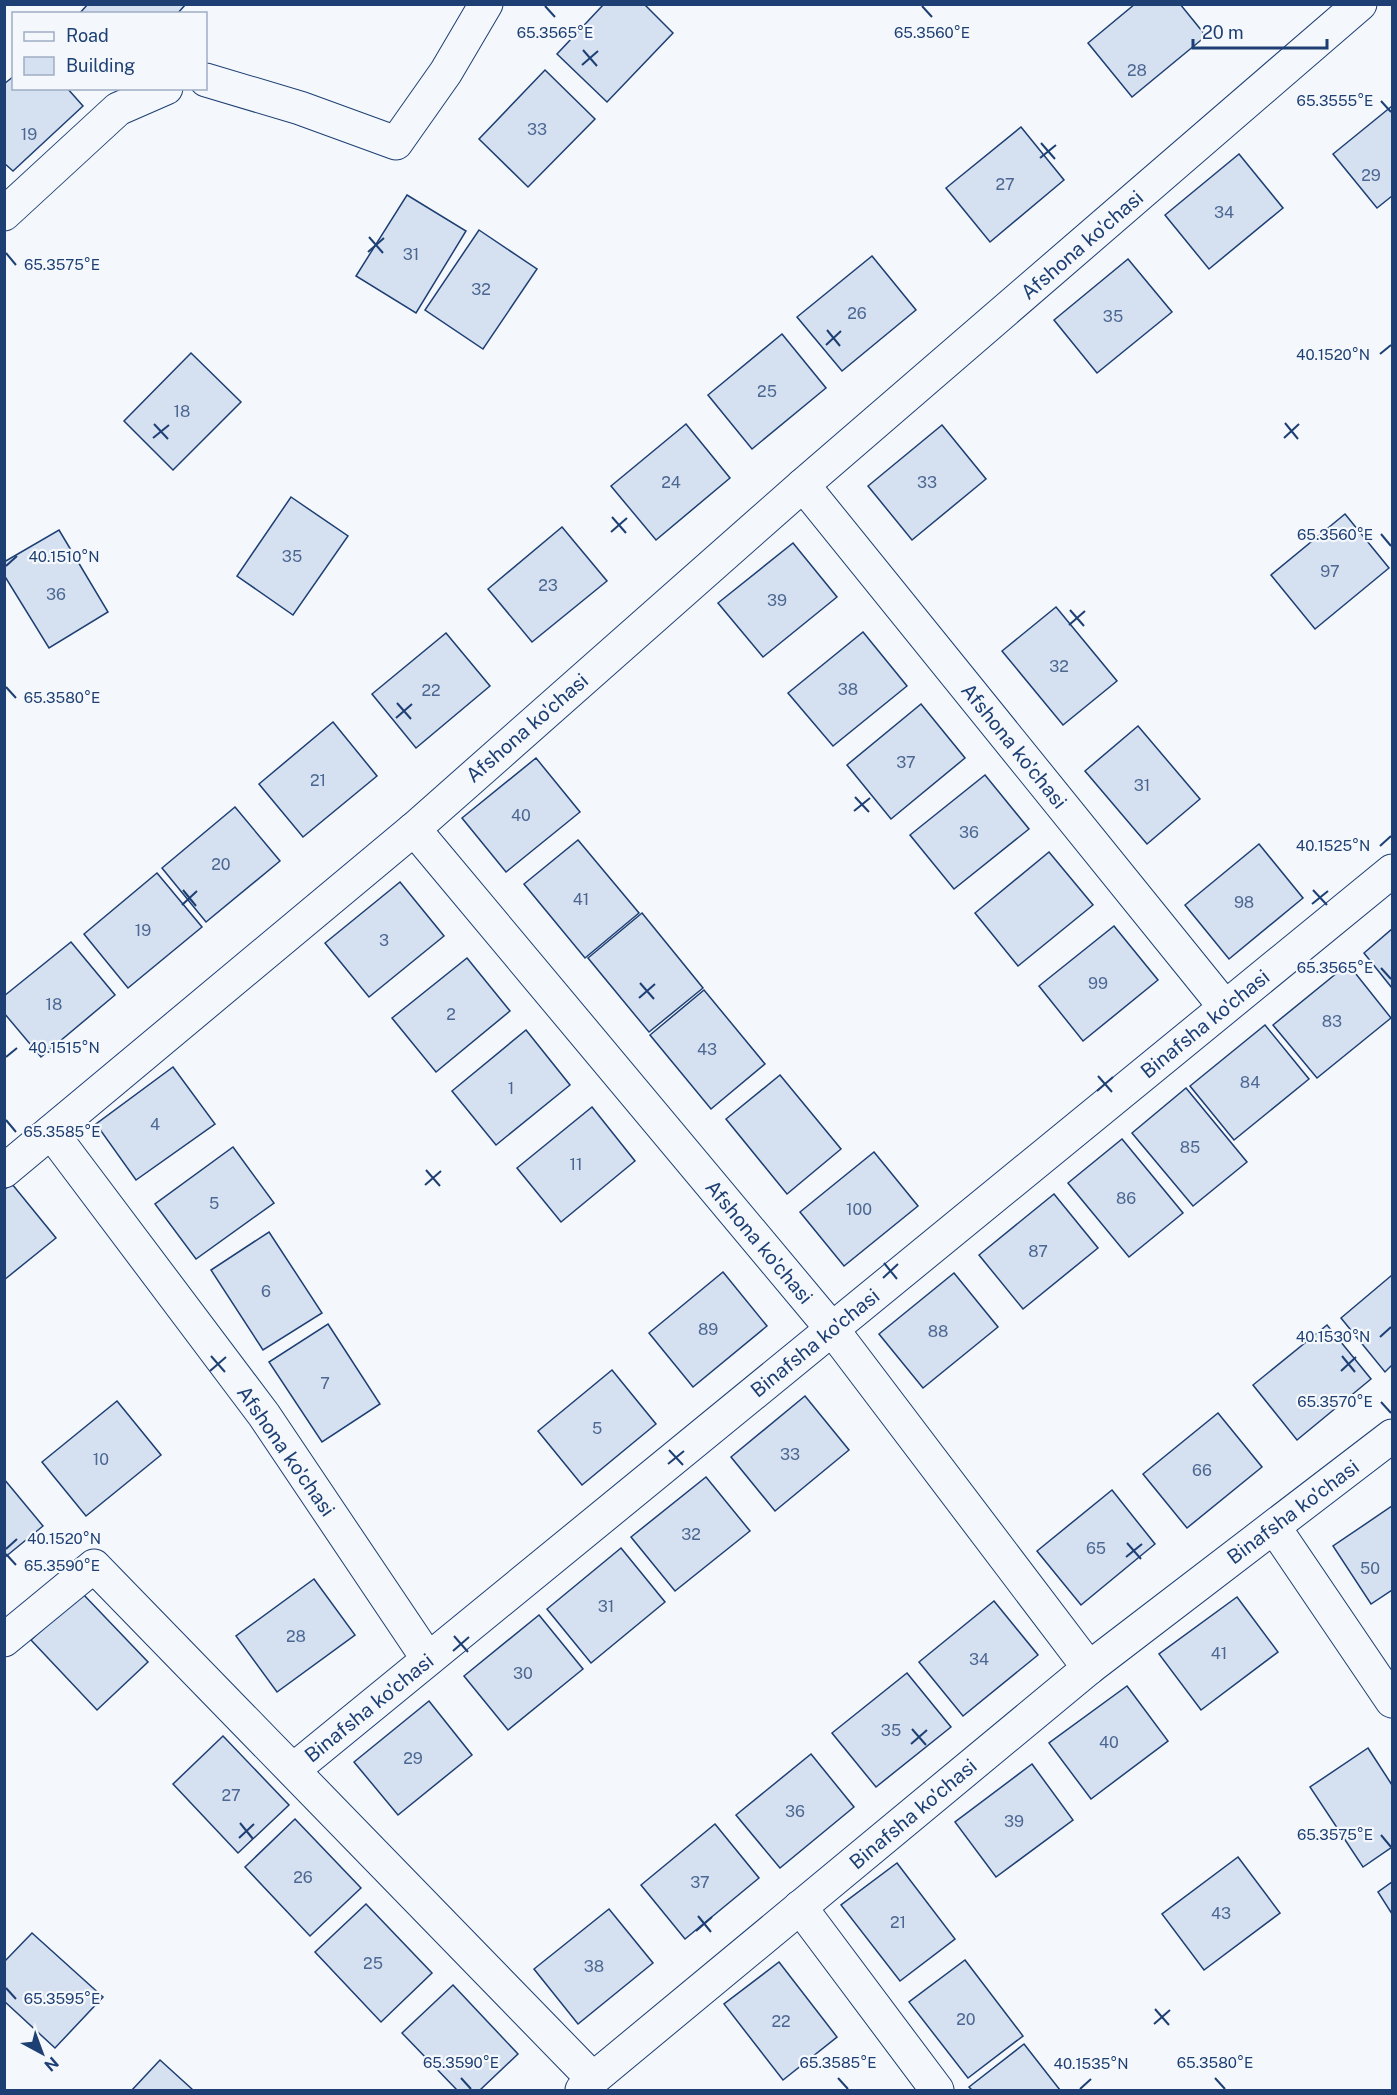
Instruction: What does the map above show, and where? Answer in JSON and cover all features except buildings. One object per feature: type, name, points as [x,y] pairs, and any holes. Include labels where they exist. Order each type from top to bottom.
[{"type":"street","points":[[207,80],[300,108],[396,143],[446,72],[486,4]]},
{"type":"street","name":"Afshona ko'chasi","points":[[4,1171],[414,829],[803,485],[1360,4]]},
{"type":"street","points":[[4,214],[118,110],[162,90]]},
{"type":"street","name":"Afshona ko'chasi","points":[[803,485],[1225,1007]]},
{"type":"street","name":"Afshona ko'chasi","points":[[414,829],[832,1329],[1089,1668]]},
{"type":"street","name":"Binafsha ko'chasi","points":[[292,1770],[1392,871]]},
{"type":"street","name":"Afshona ko'chasi","points":[[51,1132],[264,1415],[428,1659]]},
{"type":"street","name":"Binafsha ko'chasi","points":[[588,2085],[1089,1668],[1392,1436]]},
{"type":"street","points":[[1274,1527],[1392,1701]]},
{"type":"street","points":[[4,1640],[94,1566],[292,1770],[588,2085]]},
{"type":"street","points":[[800,1907],[937,2091]]}]
